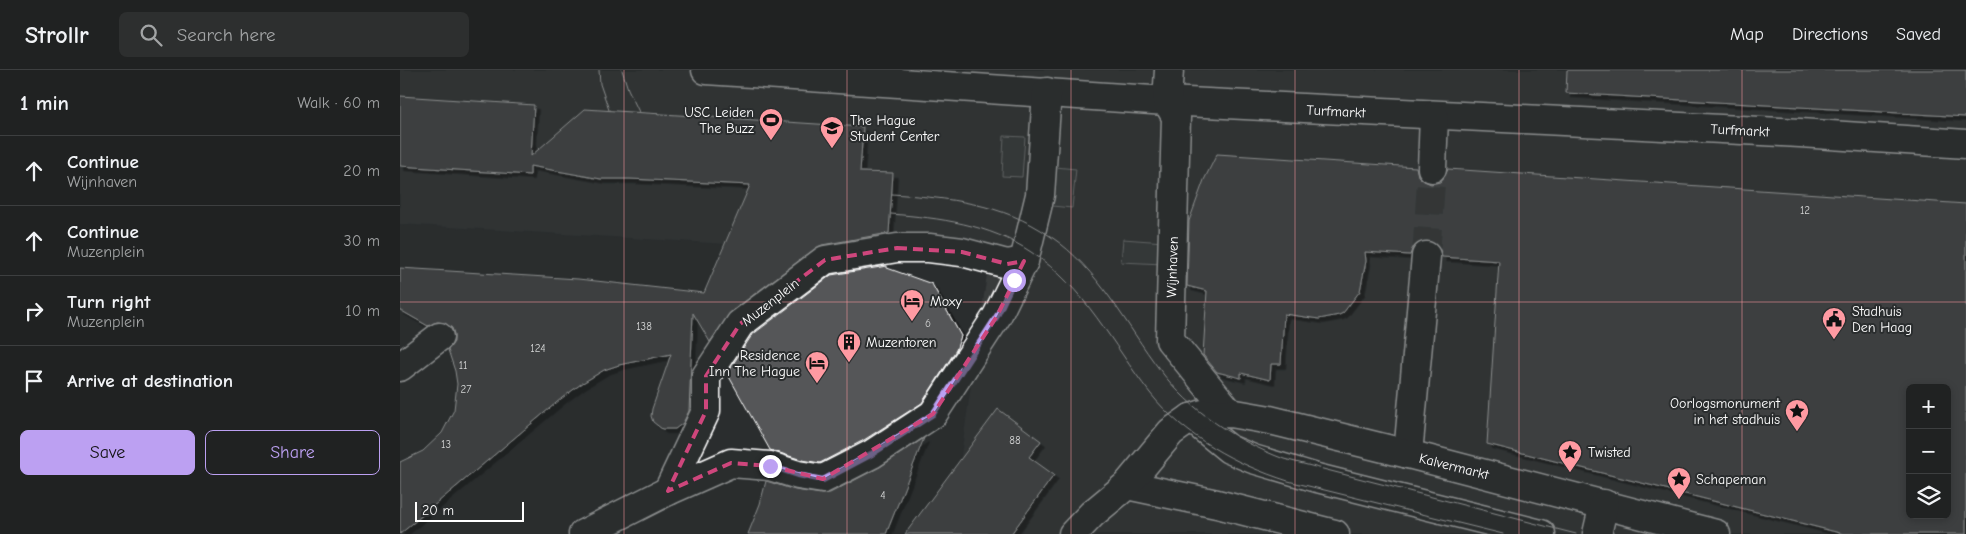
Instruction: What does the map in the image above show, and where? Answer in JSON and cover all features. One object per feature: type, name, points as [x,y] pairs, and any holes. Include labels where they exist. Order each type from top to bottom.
[{"type":"street","name":"Turfmarkt","points":[[706,70],[1167,101],[1434,116],[1800,133],[1966,144]]},
{"type":"street","points":[[1167,101],[1169,70]]},
{"type":"street","points":[[582,534],[668,491],[730,464],[770,466],[798,475],[823,480],[872,454],[933,414],[997,316],[1024,261],[1040,195],[1047,92]]},
{"type":"street","name":"Wijnhaven","points":[[1167,101],[1176,117],[1170,340],[1230,413]]},
{"type":"street","points":[[1432,168],[1434,116]]},
{"type":"street","name":"Muzenplein","points":[[668,491],[706,411],[706,376],[740,324],[825,260],[897,248],[929,248],[962,252],[1007,264],[1024,261]]},
{"type":"street","points":[[1408,454],[1426,256]]},
{"type":"street","points":[[400,367],[438,337]]},
{"type":"street","name":"Kalvermarkt","points":[[1073,534],[1092,514],[1127,485],[1171,432],[1191,418],[1203,414],[1230,413],[1270,420],[1408,454],[1716,534]]},
{"type":"street","points":[[1191,418],[1230,448],[1253,459],[1317,478],[1541,534]]},
{"type":"street","points":[[1127,485],[1217,504],[1335,534]]},
{"type":"street","points":[[1597,534],[1604,504]]},
{"type":"highlighted area","points":[[897,248],[962,252],[1007,264],[1024,261],[997,316],[933,414],[823,479],[770,466],[731,463],[668,491],[706,411],[706,376],[740,324],[825,260]]},
{"type":"shaded area","points":[[400,70],[1966,70],[1966,534],[935,534],[953,512],[989,260],[400,224]]},
{"type":"shaded area","points":[[1004,136],[1025,137],[1022,177],[1002,176]]},
{"type":"shaded area","points":[[1055,167],[1076,169],[1072,208],[1052,206]]},
{"type":"shaded area","points":[[1123,239],[1164,242],[1163,264],[1121,262]]},
{"type":"building","points":[[1567,70],[1966,70],[1966,117],[1566,93]]},
{"type":"building","points":[[400,96],[534,105],[531,156],[585,109],[863,127],[860,172],[893,173],[889,233],[822,245],[816,248],[731,312],[710,342],[693,313],[689,411],[683,423],[675,429],[662,429],[653,422],[651,416],[671,354],[604,370],[562,398],[400,534],[400,462],[423,451],[442,433],[454,410],[457,384],[448,350],[454,342],[452,328],[445,323],[437,322],[428,326],[400,310],[400,268],[578,279],[704,293],[750,185],[601,179],[530,166],[530,175],[400,166]]},
{"type":"building","points":[[1217,154],[1416,167],[1418,176],[1431,184],[1440,182],[1448,169],[1966,204],[1966,534],[1844,534],[1487,444],[1499,261],[1442,257],[1440,249],[1435,243],[1428,241],[1419,242],[1413,247],[1410,255],[1365,252],[1366,261],[1360,291],[1343,313],[1319,319],[1284,314],[1281,364],[1271,364],[1270,380],[1241,373],[1241,378],[1217,372],[1203,355],[1207,291],[1187,286],[1189,221],[1204,180]]},
{"type":"building","name":"Muzentoren","points":[[887,266],[887,268],[932,284],[961,336],[956,350],[922,403],[864,440],[820,463],[802,460],[770,450],[727,373],[752,335],[831,275]]},
{"type":"building","points":[[998,409],[1041,441],[1029,457],[1054,475],[1011,534],[905,534]]},
{"type":"building","points":[[924,438],[886,534],[748,534],[760,504],[766,481],[795,490],[821,494],[830,493],[880,467]]},
{"type":"tunnel","points":[[1426,256],[1432,168]]},
{"type":"tram line","points":[[599,70],[600,84],[609,110]]},
{"type":"tram line","points":[[622,70],[628,89],[639,112]]},
{"type":"tram line","points":[[892,194],[954,200],[994,209],[1032,225],[1050,236],[1083,264],[1097,281],[1172,385],[1216,423],[1266,452],[1284,459],[1576,534]]},
{"type":"tram line","points":[[891,214],[946,220],[964,224],[1015,242],[1031,252],[1050,266],[1083,299],[1136,374],[1164,409],[1195,436],[1230,457],[1288,481],[1503,534]]},
{"type":"place","name":"USC Leiden The Buzz","points":[[771,141]]},
{"type":"place","name":"The Hague Student Center","points":[[832,149]]},
{"type":"place","name":"Moxy","points":[[912,322]]},
{"type":"place","name":"Stadhuis Den Haag","points":[[1834,340]]},
{"type":"place","name":"Muzentoren","points":[[849,363]]},
{"type":"place","name":"Residence Inn The Hague","points":[[817,384]]},
{"type":"place","name":"Oorlogsmonument in het stadhuis","points":[[1797,432]]},
{"type":"place","name":"Twisted","points":[[1570,473]]},
{"type":"place","name":"Schapeman","points":[[1679,500]]},
{"type":"route","points":[[770,466],[798,475],[823,480],[872,454],[933,414],[997,316],[1014,280]]}]
